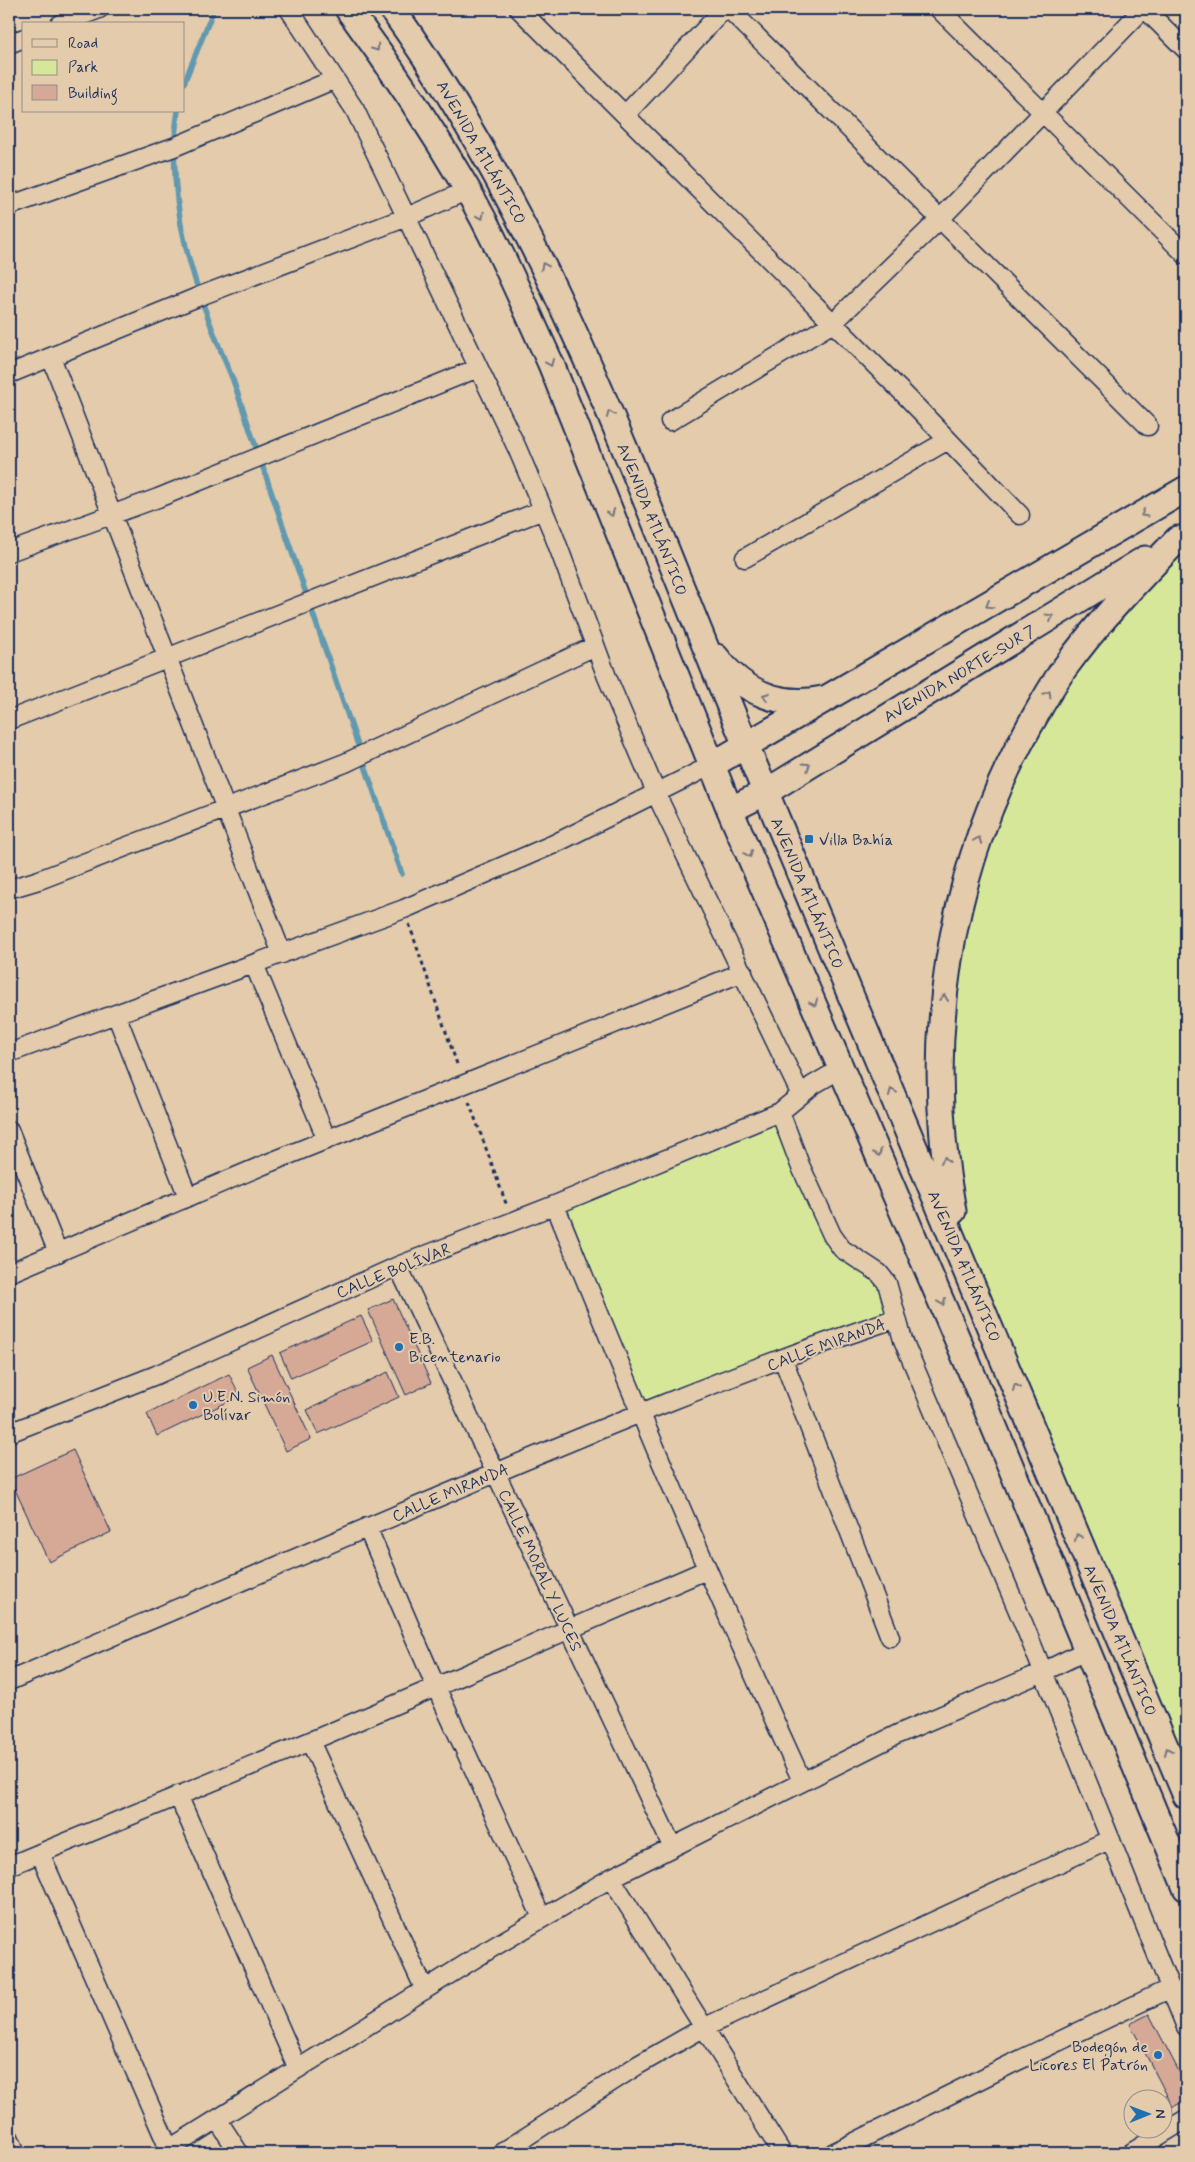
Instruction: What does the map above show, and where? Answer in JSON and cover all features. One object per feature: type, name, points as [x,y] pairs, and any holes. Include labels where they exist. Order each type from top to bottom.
[{"type":"main road","name":"AVENIDA ATLÁNTICO","points":[[348,9],[407,93],[468,190],[492,236],[551,364],[730,810]]},
{"type":"main road","name":"AVENIDA ATLÁNTICO","points":[[392,9],[474,132],[531,238],[562,305],[624,447],[746,747],[970,1276],[1186,1796]]},
{"type":"main road","points":[[712,765],[746,747],[1186,489]]},
{"type":"main road","points":[[970,1276],[946,1172],[941,1123],[939,1070],[948,958],[958,906],[975,848],[995,794],[1015,752],[1062,671],[1093,630],[1122,597],[1182,537]]},
{"type":"main road","name":"AVENIDA NORTE-SUR 7","points":[[730,810],[766,792],[1182,537]]},
{"type":"main road","points":[[701,637],[724,668],[736,680],[752,690],[788,702],[807,702],[831,697]]},
{"type":"main road","points":[[730,810],[842,1068],[1186,1888]]},
{"type":"street","points":[[65,22],[99,9]]},
{"type":"street","points":[[289,9],[355,110],[517,448],[595,646],[657,794],[801,1095]]},
{"type":"street","points":[[519,9],[833,323],[1020,515]]},
{"type":"street","points":[[625,115],[724,9]]},
{"type":"street","points":[[729,9],[1148,426]]},
{"type":"street","points":[[939,9],[1186,255]]},
{"type":"street","points":[[670,422],[833,323],[940,219],[1144,9],[1186,50]]},
{"type":"street","points":[[9,44],[22,39]]},
{"type":"street","points":[[9,206],[174,146],[335,79]]},
{"type":"street","points":[[9,374],[200,296],[407,218],[468,190]]},
{"type":"street","points":[[51,357],[282,954]]},
{"type":"street","points":[[9,552],[158,498],[478,368]]},
{"type":"street","points":[[745,558],[948,440]]},
{"type":"street","points":[[9,720],[331,595],[543,510]]},
{"type":"street","points":[[9,889],[39,880],[345,763],[595,646]]},
{"type":"street","points":[[9,1053],[404,909],[554,844],[712,765]]},
{"type":"street","points":[[254,964],[327,1140]]},
{"type":"street","points":[[9,1273],[188,1197],[743,972]]},
{"type":"street","points":[[116,1014],[188,1197]]},
{"type":"street","name":"CALLE BOLÍVAR","points":[[9,1433],[156,1375],[398,1266],[554,1206],[780,1112],[801,1095],[842,1068]]},
{"type":"street","points":[[780,1112],[800,1165],[832,1235],[842,1249],[879,1273],[887,1283],[903,1340],[1043,1672],[1186,2027]]},
{"type":"street","points":[[9,1130],[58,1253]]},
{"type":"street","points":[[554,1206],[706,1570],[802,1780]]},
{"type":"street","name":"CALLE MORAL Y LUCES","points":[[398,1266],[568,1631],[672,1846]]},
{"type":"street","name":"CALLE MIRANDA","points":[[9,1682],[496,1473],[640,1414],[896,1318]]},
{"type":"street","points":[[783,1359],[890,1638]]},
{"type":"street","points":[[367,1527],[436,1688],[542,1918]]},
{"type":"street","points":[[9,1866],[436,1688],[706,1570]]},
{"type":"street","points":[[40,1853],[166,2151],[542,1918],[611,1878],[802,1780],[898,1734],[1043,1672],[1087,1650]]},
{"type":"street","points":[[310,1741],[425,1990]]},
{"type":"street","points":[[178,1795],[298,2069]]},
{"type":"street","points":[[501,2153],[638,2066],[703,2028],[1111,1839]]},
{"type":"street","points":[[611,1878],[782,2153]]},
{"type":"street","points":[[833,2153],[1009,2065],[1171,1988]]},
{"type":"street","points":[[217,2119],[239,2153]]},
{"type":"street","points":[[1131,2153],[1186,2119]]},
{"type":"street","points":[[9,2136],[16,2153]]},
{"type":"green space","points":[[1186,534],[1186,1796],[954,1213],[948,958],[1039,709]]},
{"type":"green space","points":[[780,1112],[832,1235],[870,1266],[897,1318],[640,1415],[555,1205]]},
{"type":"building","name":"E.B. Bicentenario","points":[[393,1299],[431,1383],[406,1395],[368,1310]]},
{"type":"building","name":"E.B. Bicentenario","points":[[361,1316],[373,1341],[291,1378],[280,1353]]},
{"type":"building","points":[[272,1355],[311,1439],[286,1451],[247,1367]]},
{"type":"building","name":"E.B. Bicentenario","points":[[388,1372],[399,1397],[318,1434],[307,1410]]},
{"type":"building","name":"U.E.N. Simón Bolívar","points":[[229,1374],[240,1396],[157,1436],[147,1414]]},
{"type":"building","points":[[73,1450],[111,1532],[49,1562],[10,1479]]},
{"type":"building","name":"Bodegón de Licores El Patrón","points":[[1149,2014],[1186,2085],[1186,2100],[1173,2107],[1172,2090],[1164,2090],[1130,2024]]},
{"type":"waterway","points":[[185,81],[214,9]]},
{"type":"waterway","points":[[178,112],[175,180],[179,215],[186,249],[207,316],[233,380],[402,874]]},
{"type":"place","name":"Villa Bahía","points":[[809,839]]},
{"type":"place","name":"E.B. Bicentenario","points":[[399,1347]]},
{"type":"place","name":"U.E.N. Simón Bolívar","points":[[193,1405]]},
{"type":"place","name":"Bodegón de Licores El Patrón","points":[[1158,2055]]}]
